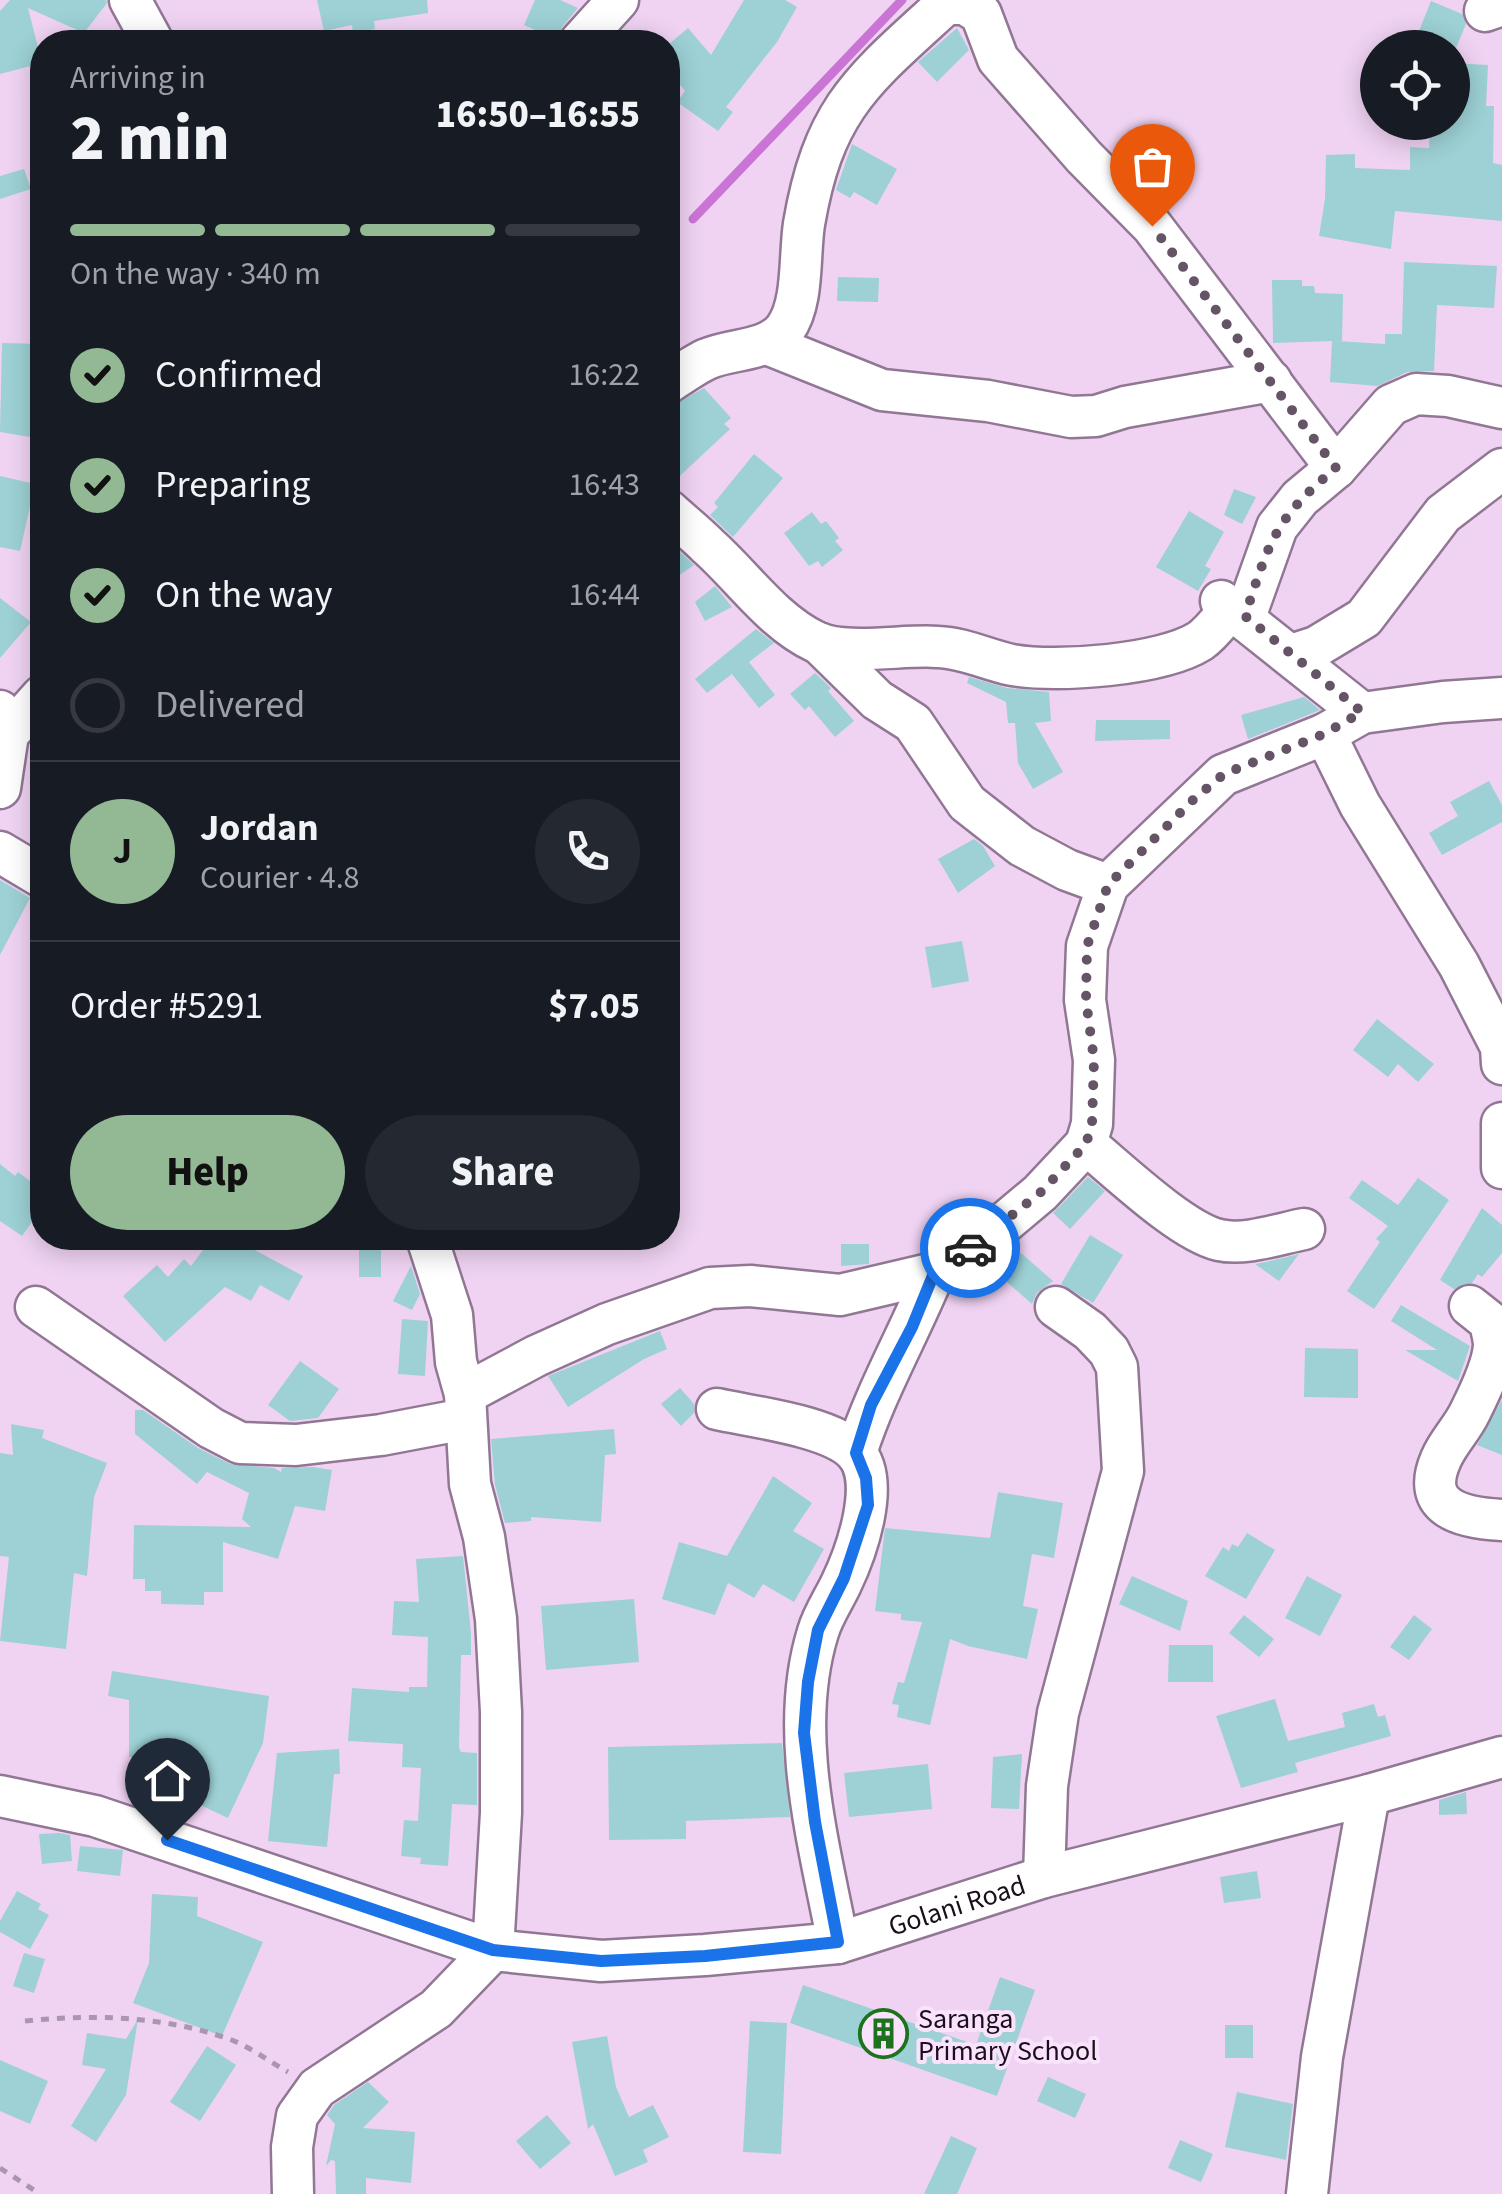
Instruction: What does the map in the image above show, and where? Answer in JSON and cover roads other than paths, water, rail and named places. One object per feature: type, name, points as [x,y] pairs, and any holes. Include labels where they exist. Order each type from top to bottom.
[{"type":"street","points":[[130,0],[146,30]]},
{"type":"street","points":[[591,30],[618,0]]},
{"type":"street","points":[[680,376],[708,359],[767,344],[784,331],[794,313],[804,225],[817,160],[844,105],[864,78],[946,4],[966,4],[980,14],[998,59],[1084,157],[1152,226],[1336,468]]},
{"type":"street","points":[[767,344],[882,390],[988,401],[1071,417],[1096,416],[1125,407],[1271,382]]},
{"type":"street","points":[[819,643],[880,649],[938,646],[978,653],[1009,664],[1044,668],[1172,655],[1203,640],[1230,607],[1300,498],[1336,468],[1391,406],[1416,394],[1448,396],[1502,408]]},
{"type":"street","points":[[1291,655],[1316,648],[1364,618],[1443,514],[1502,468]]},
{"type":"street","points":[[680,521],[778,614],[819,643],[877,700],[913,723],[967,803],[1022,846],[1067,870],[1108,885]]},
{"type":"street","points":[[1230,607],[1362,712]]},
{"type":"street","points":[[36,1307],[210,1428],[240,1443],[313,1443],[382,1436],[465,1407],[536,1356],[607,1324],[710,1288],[750,1286],[840,1296],[934,1273],[991,1234],[1040,1193],[1086,1144],[1092,1124],[1094,1060],[1086,1000],[1087,946],[1108,885],[1224,774],[1324,734],[1362,712],[1502,698]]},
{"type":"street","points":[[0,788],[4,722],[30,704]]},
{"type":"street","points":[[1324,734],[1360,804],[1474,992],[1501,1046],[1502,1064]]},
{"type":"street","points":[[0,852],[30,870]]},
{"type":"street","points":[[1502,1123],[1502,1168]]},
{"type":"street","points":[[1086,1144],[1192,1228],[1219,1240],[1242,1241],[1304,1228]]},
{"type":"street","points":[[292,2194],[292,2147],[298,2116],[317,2088],[436,2010],[493,1950],[502,1712],[496,1619],[484,1536],[470,1484],[465,1407],[452,1315],[432,1250]]},
{"type":"street","points":[[856,1453],[871,1405],[912,1327],[934,1273]]},
{"type":"street","points":[[1044,1877],[1047,1786],[1058,1714],[1123,1471],[1117,1366],[1090,1330],[1056,1306]]},
{"type":"street","points":[[1470,1306],[1490,1322],[1494,1346],[1468,1416],[1441,1458],[1436,1490],[1440,1502],[1450,1510],[1477,1519],[1502,1520]]},
{"type":"street","points":[[718,1408],[830,1436],[856,1453],[866,1478],[868,1505],[844,1578],[818,1630],[804,1733],[815,1822],[838,1942]]},
{"type":"street","name":"Golani Road","points":[[0,1796],[95,1816],[493,1950],[601,1961],[705,1956],[838,1942],[1044,1877],[1369,1795],[1502,1756]]},
{"type":"street","points":[[1307,2194],[1322,2057],[1369,1795]]},
{"type":"waterway","points":[[693,219],[902,0]]},
{"type":"place","name":"Saranga Primary School","points":[[883,2034]]}]
